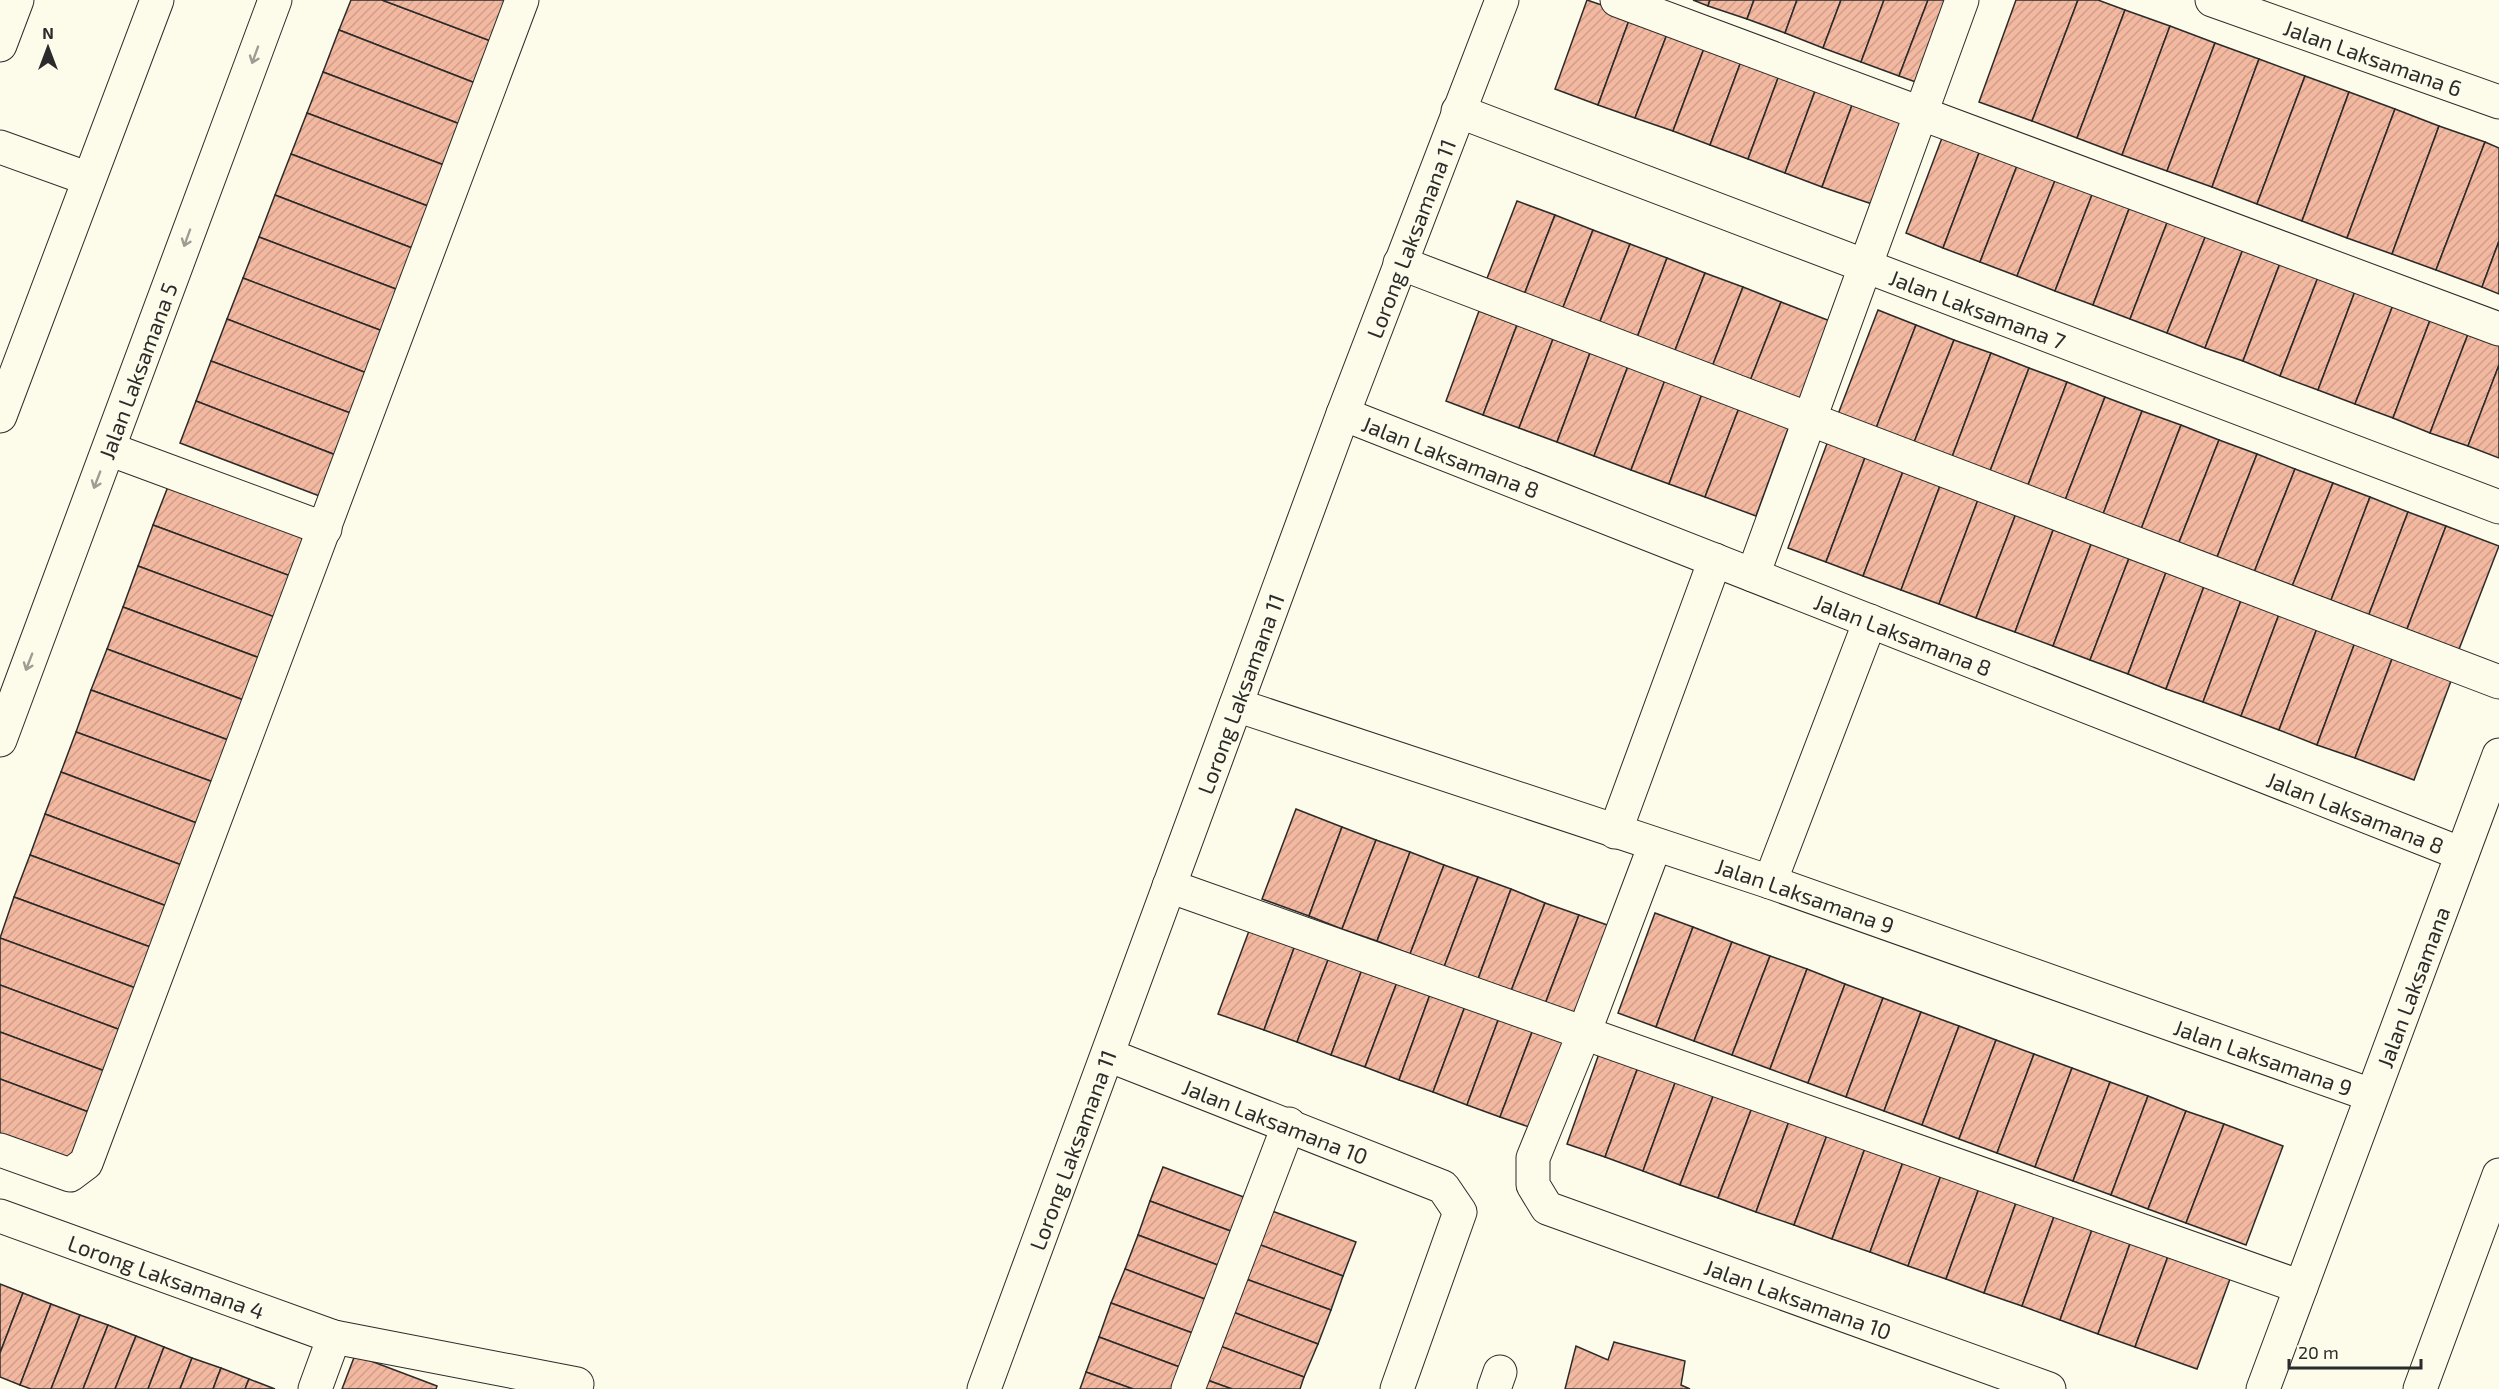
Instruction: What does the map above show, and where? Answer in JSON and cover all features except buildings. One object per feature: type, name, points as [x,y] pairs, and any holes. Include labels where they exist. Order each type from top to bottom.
[{"type":"street","points":[[0,45],[17,0]]},
{"type":"street","points":[[0,416],[157,0]]},
{"type":"street","name":"Jalan Laksamana 5","points":[[0,740],[275,0]]},
{"type":"street","points":[[0,1150],[70,1175],[86,1163],[522,0]]},
{"type":"street","name":"Lorong Laksamana 11","points":[[984,1389],[1343,414],[1502,0]]},
{"type":"street","points":[[1617,0],[2499,329]]},
{"type":"street","points":[[1754,575],[1962,0]]},
{"type":"street","name":"Jalan Laksamana 6","points":[[2212,0],[2499,102]]},
{"type":"street","name":"Jalan Laksamana 7","points":[[1458,111],[2499,507]]},
{"type":"street","points":[[0,147],[89,180]]},
{"type":"street","points":[[1400,263],[2499,682]]},
{"type":"street","name":"Jalan Laksamana 8","points":[[1343,414],[2462,854]]},
{"type":"street","points":[[109,449],[325,529]]},
{"type":"street","points":[[1614,832],[1715,560]]},
{"type":"street","points":[[1770,882],[1870,621]]},
{"type":"street","name":"Jalan Laksamana 9","points":[[1236,705],[1770,882],[2371,1095]]},
{"type":"street","name":"Jalan Laksamana","points":[[2263,1389],[2499,755]]},
{"type":"street","points":[[1584,1033],[1655,845]]},
{"type":"street","points":[[1169,886],[2301,1287]]},
{"type":"street","name":"Jalan Laksamana 10","points":[[1584,1033],[1533,1158],[1533,1185],[1546,1208],[2049,1389]]},
{"type":"street","name":"Jalan Laksamana 10","points":[[1108,1054],[1443,1187],[1460,1212],[1397,1389]]},
{"type":"street","points":[[1188,1389],[1289,1124]]},
{"type":"street","points":[[2420,1389],[2499,1175]]},
{"type":"street","name":"Lorong Laksamana 4","points":[[0,1216],[334,1337],[577,1384]]},
{"type":"street","points":[[315,1389],[334,1337]]}]
